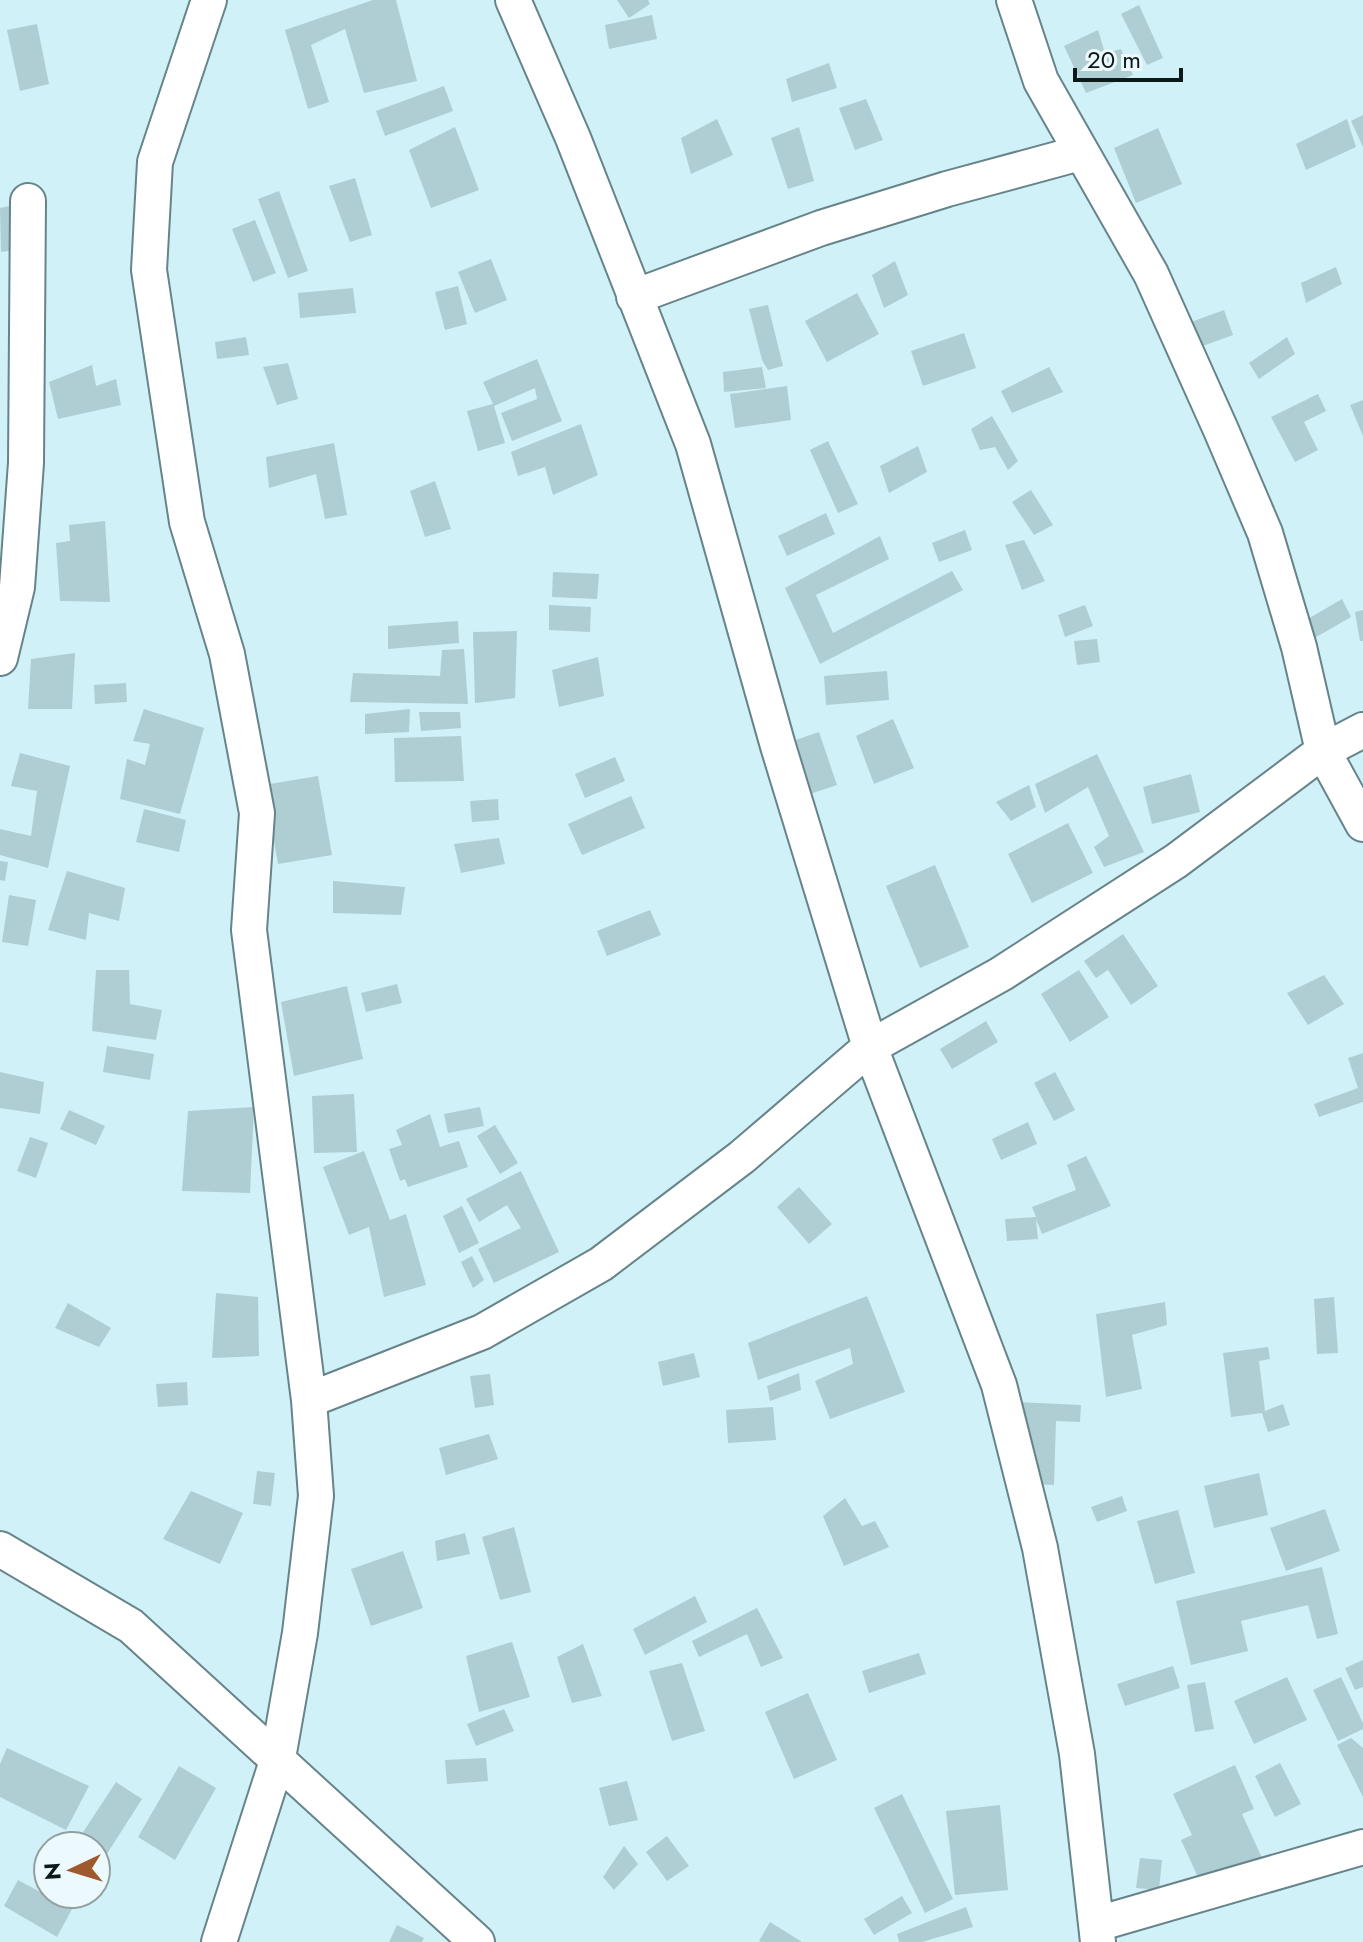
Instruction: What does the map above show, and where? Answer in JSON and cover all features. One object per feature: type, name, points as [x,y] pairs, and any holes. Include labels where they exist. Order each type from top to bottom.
[{"type":"street","points":[[209,0],[155,162],[149,270],[187,522],[227,654],[257,813],[249,930],[309,1400],[316,1496],[300,1633],[278,1758],[219,1942]]},
{"type":"street","points":[[513,0],[573,138],[693,444],[778,746],[870,1047],[999,1385],[1042,1563],[1077,1754],[1098,1933],[1363,1847]]},
{"type":"street","points":[[1014,0],[1041,81],[1151,274],[1265,533],[1299,647],[1323,751],[1363,824]]},
{"type":"street","points":[[634,297],[821,228],[947,189],[1080,153]]},
{"type":"street","points":[[0,658],[17,587],[26,463],[28,201]]},
{"type":"street","points":[[309,1400],[482,1332],[601,1264],[742,1157],[870,1047],[1001,974],[1176,861],[1323,751],[1363,730]]},
{"type":"street","points":[[0,1549],[131,1626],[477,1942]]},
{"type":"building","points":[[373,0],[396,0],[417,81],[364,93],[345,29],[311,45],[329,102],[308,109],[285,30]]},
{"type":"building","points":[[617,0],[648,0],[650,4],[629,18]]},
{"type":"building","points":[[1139,5],[1163,58],[1147,65],[1121,14]]},
{"type":"building","points":[[652,15],[657,39],[609,49],[605,25]]},
{"type":"building","points":[[37,24],[49,84],[20,91],[7,30]]},
{"type":"building","points":[[1098,30],[1105,53],[1121,49],[1133,75],[1086,93],[1064,46]]},
{"type":"building","points":[[829,63],[837,88],[792,102],[786,79]]},
{"type":"building","points":[[444,86],[453,111],[385,136],[376,111]]},
{"type":"building","points":[[866,99],[883,140],[855,150],[839,108]]},
{"type":"building","points":[[1363,115],[1363,147],[1351,121]]},
{"type":"building","points":[[717,119],[733,155],[691,174],[681,138]]},
{"type":"building","points":[[1347,119],[1356,147],[1306,170],[1296,144]]},
{"type":"building","points":[[455,127],[479,190],[431,208],[409,150]]},
{"type":"building","points":[[799,127],[814,181],[788,189],[771,138]]},
{"type":"building","points":[[1158,128],[1182,184],[1136,203],[1114,148]]},
{"type":"building","points":[[355,178],[372,235],[350,242],[329,186]]},
{"type":"building","points":[[279,191],[308,271],[288,278],[258,199]]},
{"type":"building","points":[[19,204],[26,248],[1,252],[0,208]]},
{"type":"building","points":[[255,220],[276,273],[253,282],[232,229]]},
{"type":"building","points":[[491,259],[507,300],[475,313],[458,272]]},
{"type":"building","points":[[895,261],[908,295],[884,308],[872,275]]},
{"type":"building","points":[[1336,267],[1342,284],[1306,303],[1301,283]]},
{"type":"building","points":[[458,286],[467,324],[445,330],[435,292]]},
{"type":"building","points":[[353,288],[356,313],[300,318],[298,293]]},
{"type":"building","points":[[857,293],[879,334],[827,362],[805,321]]},
{"type":"building","points":[[768,305],[783,366],[768,370],[762,360],[749,309]]},
{"type":"building","points":[[1224,310],[1233,335],[1189,351],[1180,326]]},
{"type":"building","points":[[964,333],[976,368],[923,386],[911,351]]},
{"type":"building","points":[[246,337],[249,355],[217,359],[215,342]]},
{"type":"building","points":[[1287,337],[1295,354],[1259,379],[1249,363]]},
{"type":"building","points":[[537,359],[562,421],[512,441],[501,413],[537,399],[535,388],[494,406],[505,443],[478,451],[467,411],[493,404],[483,382]]},
{"type":"building","points":[[288,363],[298,399],[277,405],[263,367]]},
{"type":"building","points":[[92,365],[96,386],[116,379],[121,405],[58,419],[49,382]]},
{"type":"building","points":[[762,367],[766,388],[724,392],[723,372]]},
{"type":"building","points":[[1049,367],[1063,392],[1012,413],[1001,391]]},
{"type":"building","points":[[787,386],[791,420],[735,428],[730,394]]},
{"type":"building","points":[[1318,394],[1326,411],[1304,422],[1318,450],[1295,462],[1271,417]]},
{"type":"building","points":[[1363,400],[1363,436],[1350,405]]},
{"type":"building","points":[[992,416],[1018,461],[1008,470],[995,447],[980,450],[971,429]]},
{"type":"building","points":[[581,424],[598,475],[553,495],[545,467],[518,476],[511,452]]},
{"type":"building","points":[[828,441],[858,504],[838,513],[810,450]]},
{"type":"building","points":[[334,443],[347,515],[325,519],[316,474],[269,488],[266,457]]},
{"type":"building","points":[[918,446],[927,472],[889,493],[880,466]]},
{"type":"building","points":[[435,481],[451,529],[425,537],[410,491]]},
{"type":"building","points":[[1031,490],[1053,525],[1034,535],[1012,502]]},
{"type":"building","points":[[826,513],[835,534],[787,556],[778,536]]},
{"type":"building","points":[[105,521],[110,602],[60,601],[56,543],[70,541],[69,525]]},
{"type":"building","points":[[965,530],[972,550],[939,562],[932,543]]},
{"type":"building","points":[[880,536],[889,559],[816,595],[833,633],[952,571],[963,590],[820,664],[785,588]]},
{"type":"building","points":[[1024,540],[1045,581],[1022,590],[1005,545]]},
{"type":"building","points":[[553,572],[599,574],[597,599],[552,597]]},
{"type":"building","points":[[1342,599],[1351,617],[1311,640],[1301,623]]},
{"type":"building","points":[[549,605],[591,607],[590,632],[549,630]]},
{"type":"building","points":[[1085,605],[1093,626],[1065,637],[1058,615]]},
{"type":"building","points":[[1363,610],[1363,641],[1360,641],[1355,612]]},
{"type":"building","points":[[458,621],[459,643],[388,649],[388,626]]},
{"type":"building","points":[[517,631],[515,698],[475,703],[473,632]]},
{"type":"building","points":[[1097,639],[1100,662],[1077,665],[1074,641]]},
{"type":"building","points":[[464,649],[468,704],[350,702],[353,673],[440,676],[442,650]]},
{"type":"building","points":[[75,653],[72,709],[28,709],[31,659]]},
{"type":"building","points":[[598,657],[604,696],[559,707],[552,670]]},
{"type":"building","points":[[887,671],[889,700],[826,705],[824,676]]},
{"type":"building","points":[[126,683],[127,702],[95,704],[94,685]]},
{"type":"building","points":[[144,709],[204,728],[180,814],[120,799],[127,759],[145,765],[150,744],[133,741]]},
{"type":"building","points":[[410,709],[409,732],[365,734],[365,714]]},
{"type":"building","points":[[419,712],[460,712],[461,728],[421,731]]},
{"type":"building","points":[[893,719],[914,768],[874,784],[856,736]]},
{"type":"building","points":[[819,732],[837,785],[798,798],[781,745]]},
{"type":"building","points":[[461,736],[464,781],[395,782],[394,738]]},
{"type":"building","points":[[20,753],[70,766],[48,868],[0,855],[0,829],[31,836],[37,791],[11,786]]},
{"type":"building","points":[[1097,754],[1144,852],[1104,867],[1094,847],[1109,836],[1088,787],[1045,813],[1035,784]]},
{"type":"building","points":[[615,757],[625,781],[585,798],[575,774]]},
{"type":"building","points":[[1191,774],[1200,812],[1152,824],[1143,787]]},
{"type":"building","points":[[318,776],[332,855],[278,864],[264,785]]},
{"type":"building","points":[[1029,785],[1036,807],[1011,821],[996,802]]},
{"type":"building","points":[[631,796],[645,828],[582,855],[568,824]]},
{"type":"building","points":[[498,799],[499,820],[472,822],[470,801]]},
{"type":"building","points":[[144,809],[186,820],[179,852],[136,842]]},
{"type":"building","points":[[1068,823],[1093,873],[1032,903],[1008,854]]},
{"type":"building","points":[[499,838],[505,864],[461,873],[454,844]]},
{"type":"building","points":[[0,861],[8,862],[5,881],[0,880]]},
{"type":"building","points":[[935,865],[969,947],[920,968],[886,886]]},
{"type":"building","points":[[67,871],[125,888],[119,921],[89,913],[86,940],[48,930]]},
{"type":"building","points":[[333,881],[405,887],[401,915],[333,913]]},
{"type":"building","points":[[9,895],[36,900],[28,946],[2,942]]},
{"type":"building","points":[[650,910],[661,935],[607,956],[597,931]]},
{"type":"building","points":[[1123,934],[1158,986],[1131,1005],[1108,970],[1096,978],[1084,961]]},
{"type":"building","points":[[96,970],[129,970],[130,1004],[162,1010],[156,1040],[92,1031]]},
{"type":"building","points":[[1079,970],[1109,1017],[1070,1042],[1041,994]]},
{"type":"building","points":[[1324,975],[1344,1004],[1308,1025],[1287,993]]},
{"type":"building","points":[[397,984],[402,1003],[366,1012],[361,993]]},
{"type":"building","points":[[347,986],[363,1059],[294,1076],[281,1002]]},
{"type":"building","points":[[986,1021],[998,1042],[952,1069],[940,1049]]},
{"type":"building","points":[[107,1046],[154,1054],[150,1080],[103,1072]]},
{"type":"building","points":[[1363,1053],[1363,1102],[1319,1117],[1314,1104],[1358,1088],[1348,1058]]},
{"type":"building","points":[[0,1072],[44,1082],[40,1114],[0,1108]]},
{"type":"building","points":[[1055,1072],[1075,1110],[1054,1121],[1034,1083]]},
{"type":"building","points":[[354,1094],[357,1152],[314,1153],[312,1096]]},
{"type":"building","points":[[254,1107],[250,1193],[182,1191],[188,1111]]},
{"type":"building","points":[[480,1107],[484,1126],[448,1133],[444,1114]]},
{"type":"building","points":[[69,1110],[105,1126],[96,1145],[60,1129]]},
{"type":"building","points":[[430,1114],[440,1147],[459,1141],[468,1167],[408,1187],[405,1179],[400,1181],[389,1149],[402,1145],[396,1130]]},
{"type":"building","points":[[1028,1122],[1037,1144],[1001,1160],[992,1139]]},
{"type":"building","points":[[495,1125],[518,1163],[500,1174],[477,1136]]},
{"type":"building","points":[[30,1137],[48,1143],[36,1178],[17,1171]]},
{"type":"building","points":[[364,1151],[390,1220],[406,1214],[426,1285],[384,1297],[369,1227],[349,1235],[323,1167]]},
{"type":"building","points":[[1086,1156],[1111,1206],[1042,1234],[1036,1219],[1038,1239],[1007,1241],[1005,1219],[1036,1217],[1032,1207],[1076,1190],[1067,1165]]},
{"type":"building","points":[[521,1171],[559,1252],[494,1283],[478,1249],[521,1228],[507,1205],[479,1222],[466,1199]]},
{"type":"building","points":[[799,1187],[832,1224],[809,1244],[777,1207]]},
{"type":"building","points":[[462,1206],[479,1243],[459,1253],[443,1216]]},
{"type":"building","points":[[472,1256],[484,1280],[473,1288],[461,1262]]},
{"type":"building","points":[[216,1293],[258,1297],[259,1356],[212,1358]]},
{"type":"building","points":[[867,1296],[905,1392],[830,1419],[815,1381],[853,1364],[850,1348],[758,1380],[748,1343]]},
{"type":"building","points":[[1334,1297],[1338,1353],[1317,1354],[1314,1299]]},
{"type":"building","points":[[1165,1302],[1167,1325],[1132,1335],[1142,1389],[1106,1397],[1096,1314]]},
{"type":"building","points":[[68,1303],[111,1328],[99,1347],[55,1328]]},
{"type":"building","points":[[1268,1347],[1270,1359],[1259,1361],[1265,1411],[1283,1404],[1290,1425],[1268,1432],[1262,1413],[1231,1417],[1223,1353]]},
{"type":"building","points":[[694,1353],[700,1377],[663,1386],[658,1362]]},
{"type":"building","points":[[799,1373],[801,1390],[770,1401],[767,1386]]},
{"type":"building","points":[[490,1374],[494,1405],[475,1408],[470,1376]]},
{"type":"building","points":[[187,1382],[188,1405],[158,1407],[156,1384]]},
{"type":"building","points":[[1016,1402],[1081,1405],[1080,1422],[1056,1421],[1054,1485],[1013,1483]]},
{"type":"building","points":[[773,1407],[776,1440],[728,1443],[726,1410]]},
{"type":"building","points":[[489,1434],[498,1459],[446,1475],[439,1448]]},
{"type":"building","points":[[257,1471],[275,1473],[271,1506],[253,1504]]},
{"type":"building","points":[[1259,1473],[1268,1515],[1214,1528],[1204,1486]]},
{"type":"building","points":[[191,1491],[243,1513],[220,1564],[163,1539]]},
{"type":"building","points":[[1122,1496],[1127,1511],[1097,1522],[1091,1507]]},
{"type":"building","points":[[845,1498],[862,1526],[875,1521],[889,1547],[844,1566],[823,1516]]},
{"type":"building","points":[[1325,1509],[1340,1551],[1286,1571],[1270,1528]]},
{"type":"building","points":[[1178,1510],[1195,1573],[1155,1584],[1137,1521]]},
{"type":"building","points":[[514,1527],[531,1592],[500,1600],[482,1537]]},
{"type":"building","points":[[465,1533],[470,1554],[437,1561],[435,1541]]},
{"type":"building","points":[[403,1551],[423,1608],[371,1626],[351,1569]]},
{"type":"building","points":[[1322,1567],[1338,1634],[1317,1639],[1308,1605],[1241,1621],[1248,1651],[1191,1665],[1176,1601]]},
{"type":"building","points":[[695,1596],[707,1622],[645,1655],[633,1629]]},
{"type":"building","points":[[757,1608],[783,1658],[761,1667],[747,1634],[699,1657],[692,1641]]},
{"type":"building","points":[[512,1642],[530,1697],[479,1712],[466,1656]]},
{"type":"building","points":[[583,1644],[602,1696],[572,1703],[557,1657]]},
{"type":"building","points":[[919,1653],[926,1674],[869,1693],[862,1671]]},
{"type":"building","points":[[1363,1660],[1363,1687],[1355,1690],[1345,1668]]},
{"type":"building","points":[[682,1663],[705,1731],[672,1741],[649,1671]]},
{"type":"building","points":[[1173,1666],[1180,1688],[1125,1706],[1117,1684]]},
{"type":"building","points":[[1287,1677],[1307,1720],[1254,1744],[1234,1701]]},
{"type":"building","points":[[1341,1677],[1363,1729],[1338,1741],[1313,1690]]},
{"type":"building","points":[[1205,1682],[1214,1729],[1195,1732],[1187,1685]]},
{"type":"building","points":[[808,1693],[837,1760],[794,1779],[765,1712]]},
{"type":"building","points":[[504,1709],[514,1731],[476,1746],[467,1724]]},
{"type":"building","points":[[1351,1738],[1363,1748],[1363,1797],[1337,1745]]},
{"type":"building","points":[[7,1748],[89,1786],[66,1830],[0,1797],[0,1764]]},
{"type":"building","points":[[486,1758],[488,1781],[447,1784],[445,1760]]},
{"type":"building","points":[[1280,1763],[1301,1804],[1275,1817],[1255,1776]]},
{"type":"building","points":[[1235,1765],[1254,1809],[1242,1814],[1262,1858],[1202,1886],[1181,1840],[1192,1835],[1173,1794]]},
{"type":"building","points":[[179,1766],[216,1788],[175,1860],[138,1837]]},
{"type":"building","points":[[627,1781],[638,1820],[609,1826],[599,1788]]},
{"type":"building","points":[[116,1782],[142,1799],[112,1846],[112,1830],[84,1830]]},
{"type":"building","points":[[902,1794],[953,1899],[925,1913],[874,1808]]},
{"type":"building","points":[[1000,1805],[1008,1890],[955,1895],[946,1811]]},
{"type":"building","points":[[667,1836],[689,1866],[667,1881],[646,1852]]},
{"type":"building","points":[[624,1846],[638,1864],[614,1890],[603,1877]]},
{"type":"building","points":[[1140,1858],[1162,1860],[1159,1890],[1136,1888]]},
{"type":"building","points":[[18,1880],[32,1888],[32,1910],[71,1910],[57,1937],[4,1906]]},
{"type":"building","points":[[902,1896],[912,1913],[874,1935],[864,1919]]},
{"type":"building","points":[[966,1907],[973,1927],[922,1942],[899,1942],[897,1934]]},
{"type":"building","points":[[770,1922],[802,1942],[759,1941]]},
{"type":"building","points":[[397,1925],[424,1938],[422,1942],[389,1942]]}]
